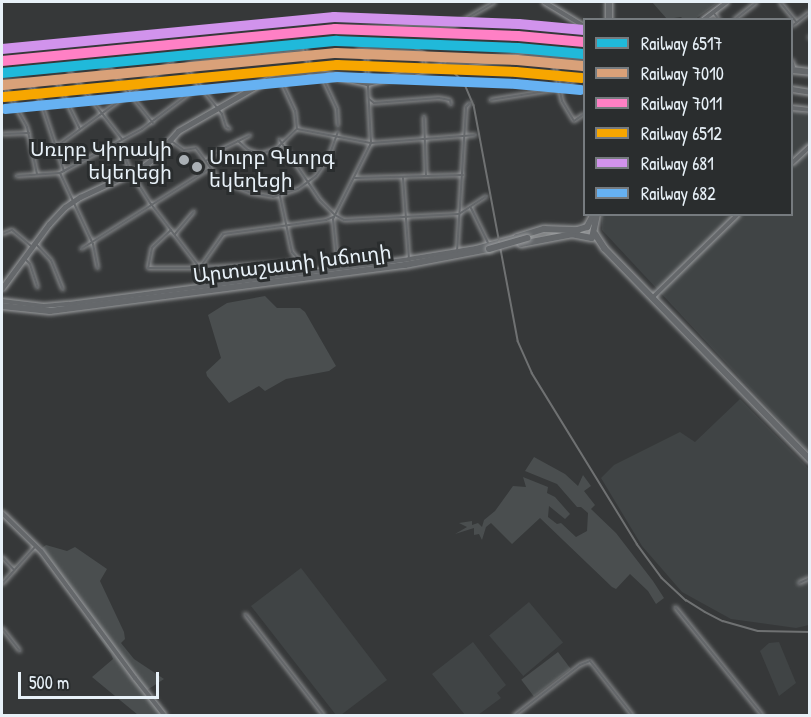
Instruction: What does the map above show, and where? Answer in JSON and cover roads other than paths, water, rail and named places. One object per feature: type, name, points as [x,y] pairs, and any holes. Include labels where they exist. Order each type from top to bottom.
[{"type":"main road","points":[[608,2],[608,18]]},
{"type":"main road","points":[[2,288],[55,217],[73,201],[132,174],[154,158],[178,131],[259,84],[279,76],[310,71],[367,83],[448,64],[553,55],[583,59]]},
{"type":"main road","points":[[793,66],[810,71]]},
{"type":"main road","points":[[793,89],[810,92]]},
{"type":"main road","points":[[517,237],[521,244],[580,230],[594,216]]},
{"type":"main road","points":[[580,230],[586,238],[592,238],[595,233],[596,216]]},
{"type":"main road","name":"Արտաշատի խճուղի","points":[[2,304],[51,309],[405,263],[526,237],[592,228],[604,248],[810,460]]},
{"type":"main road","name":"Արտաշատի խճուղի","points":[[580,230],[586,238],[604,248]]},
{"type":"main road","name":"Արտաշատի խճուղի","points":[[2,304],[50,311],[407,262],[489,246]]},
{"type":"street","points":[[335,30],[455,25],[495,2]]},
{"type":"street","points":[[546,2],[583,24]]},
{"type":"street","points":[[706,18],[727,2]]},
{"type":"street","points":[[737,18],[757,2]]},
{"type":"street","points":[[780,2],[793,18]]},
{"type":"street","points":[[713,12],[718,18]]},
{"type":"street","points":[[793,25],[810,12]]},
{"type":"street","points":[[793,18],[796,22]]},
{"type":"street","points":[[230,129],[218,109],[187,70],[191,62],[305,48],[310,71]]},
{"type":"street","points":[[357,50],[423,53],[424,70]]},
{"type":"street","points":[[338,269],[333,239],[335,215],[371,143],[366,50]]},
{"type":"street","points":[[553,55],[562,101],[574,121],[583,115]]},
{"type":"street","points":[[57,146],[173,62]]},
{"type":"street","points":[[100,72],[110,69],[153,123]]},
{"type":"street","points":[[69,71],[122,140]]},
{"type":"street","points":[[324,73],[324,81],[337,109],[338,126]]},
{"type":"street","points":[[238,141],[248,150],[260,154],[283,145],[297,129],[295,111],[279,76]]},
{"type":"street","points":[[55,78],[80,130]]},
{"type":"street","points":[[490,100],[560,89],[575,80]]},
{"type":"street","points":[[37,174],[29,133],[2,82],[24,82],[32,87],[41,102],[64,171]]},
{"type":"street","points":[[16,176],[60,173],[153,123],[200,86]]},
{"type":"street","points":[[369,99],[374,103],[439,98],[449,99],[451,105]]},
{"type":"street","points":[[457,252],[466,106],[470,103]]},
{"type":"street","points":[[793,108],[810,110]]},
{"type":"street","points":[[424,116],[426,176]]},
{"type":"street","points":[[297,129],[371,143],[476,135]]},
{"type":"street","points":[[170,140],[184,150],[196,148],[209,169],[220,181],[263,197],[280,196],[308,183],[322,170],[338,132]]},
{"type":"street","points":[[2,134],[29,133]]},
{"type":"street","points":[[206,161],[251,135]]},
{"type":"street","points":[[279,139],[308,183],[335,215],[344,220],[459,214],[487,196]]},
{"type":"street","points":[[118,142],[132,174],[151,204],[213,285]]},
{"type":"street","points":[[793,162],[810,146]]},
{"type":"street","points":[[81,249],[93,244],[151,204],[209,169]]},
{"type":"street","points":[[60,173],[93,244],[98,269]]},
{"type":"street","points":[[355,177],[403,178],[463,175]]},
{"type":"street","points":[[403,178],[407,262]]},
{"type":"street","points":[[280,196],[292,252],[310,273]]},
{"type":"street","points":[[471,208],[489,246],[517,237]]},
{"type":"street","points":[[174,234],[194,211]]},
{"type":"street","points":[[201,268],[223,234],[326,220],[335,215]]},
{"type":"street","points":[[653,297],[736,216]]},
{"type":"street","points":[[2,234],[12,230],[51,260],[63,290]]},
{"type":"street","points":[[171,230],[152,248],[148,268],[201,268],[289,263],[299,259]]},
{"type":"street","name":"Արտաշատի խճուղի","points":[[2,304],[51,307],[407,262],[489,246]]},
{"type":"street","points":[[24,258],[30,264],[38,288]]},
{"type":"street","points":[[2,513],[35,547],[41,550],[165,716]]},
{"type":"street","points":[[2,584],[35,547]]},
{"type":"street","points":[[2,557],[14,570]]},
{"type":"street","points":[[799,583],[810,578]]},
{"type":"street","points":[[675,607],[763,716]]},
{"type":"street","points":[[245,614],[324,716]]},
{"type":"street","points":[[2,628],[20,651]]},
{"type":"street","points":[[514,716],[580,665],[590,661],[633,716]]},
{"type":"waterway","points":[[703,18],[724,2]]},
{"type":"railway","points":[[78,67],[346,42],[409,46],[439,58],[464,82],[474,105],[518,341],[532,373],[637,544],[662,578],[686,600],[705,612],[723,621],[758,631],[810,632]]},
{"type":"rail line","name":"681","points":[[2,49],[334,17],[519,24],[583,30]]},
{"type":"rail line","name":"7011","points":[[2,61],[335,29],[518,36],[583,42]]},
{"type":"rail line","name":"6517","points":[[2,73],[336,41],[518,48],[583,54]]},
{"type":"rail line","name":"7010","points":[[3,85],[336,53],[517,60],[583,66]]},
{"type":"rail line","name":"6512","points":[[4,97],[337,65],[516,72],[582,78]]},
{"type":"rail line","name":"682","points":[[5,109],[337,77],[516,84],[581,90]]},
{"type":"place","name":"Սռւրբ Կիրակի եկեղեցի","points":[[184,160]]},
{"type":"place","name":"Սուրբ Գևորգ եկեղեցի","points":[[197,167]]}]
